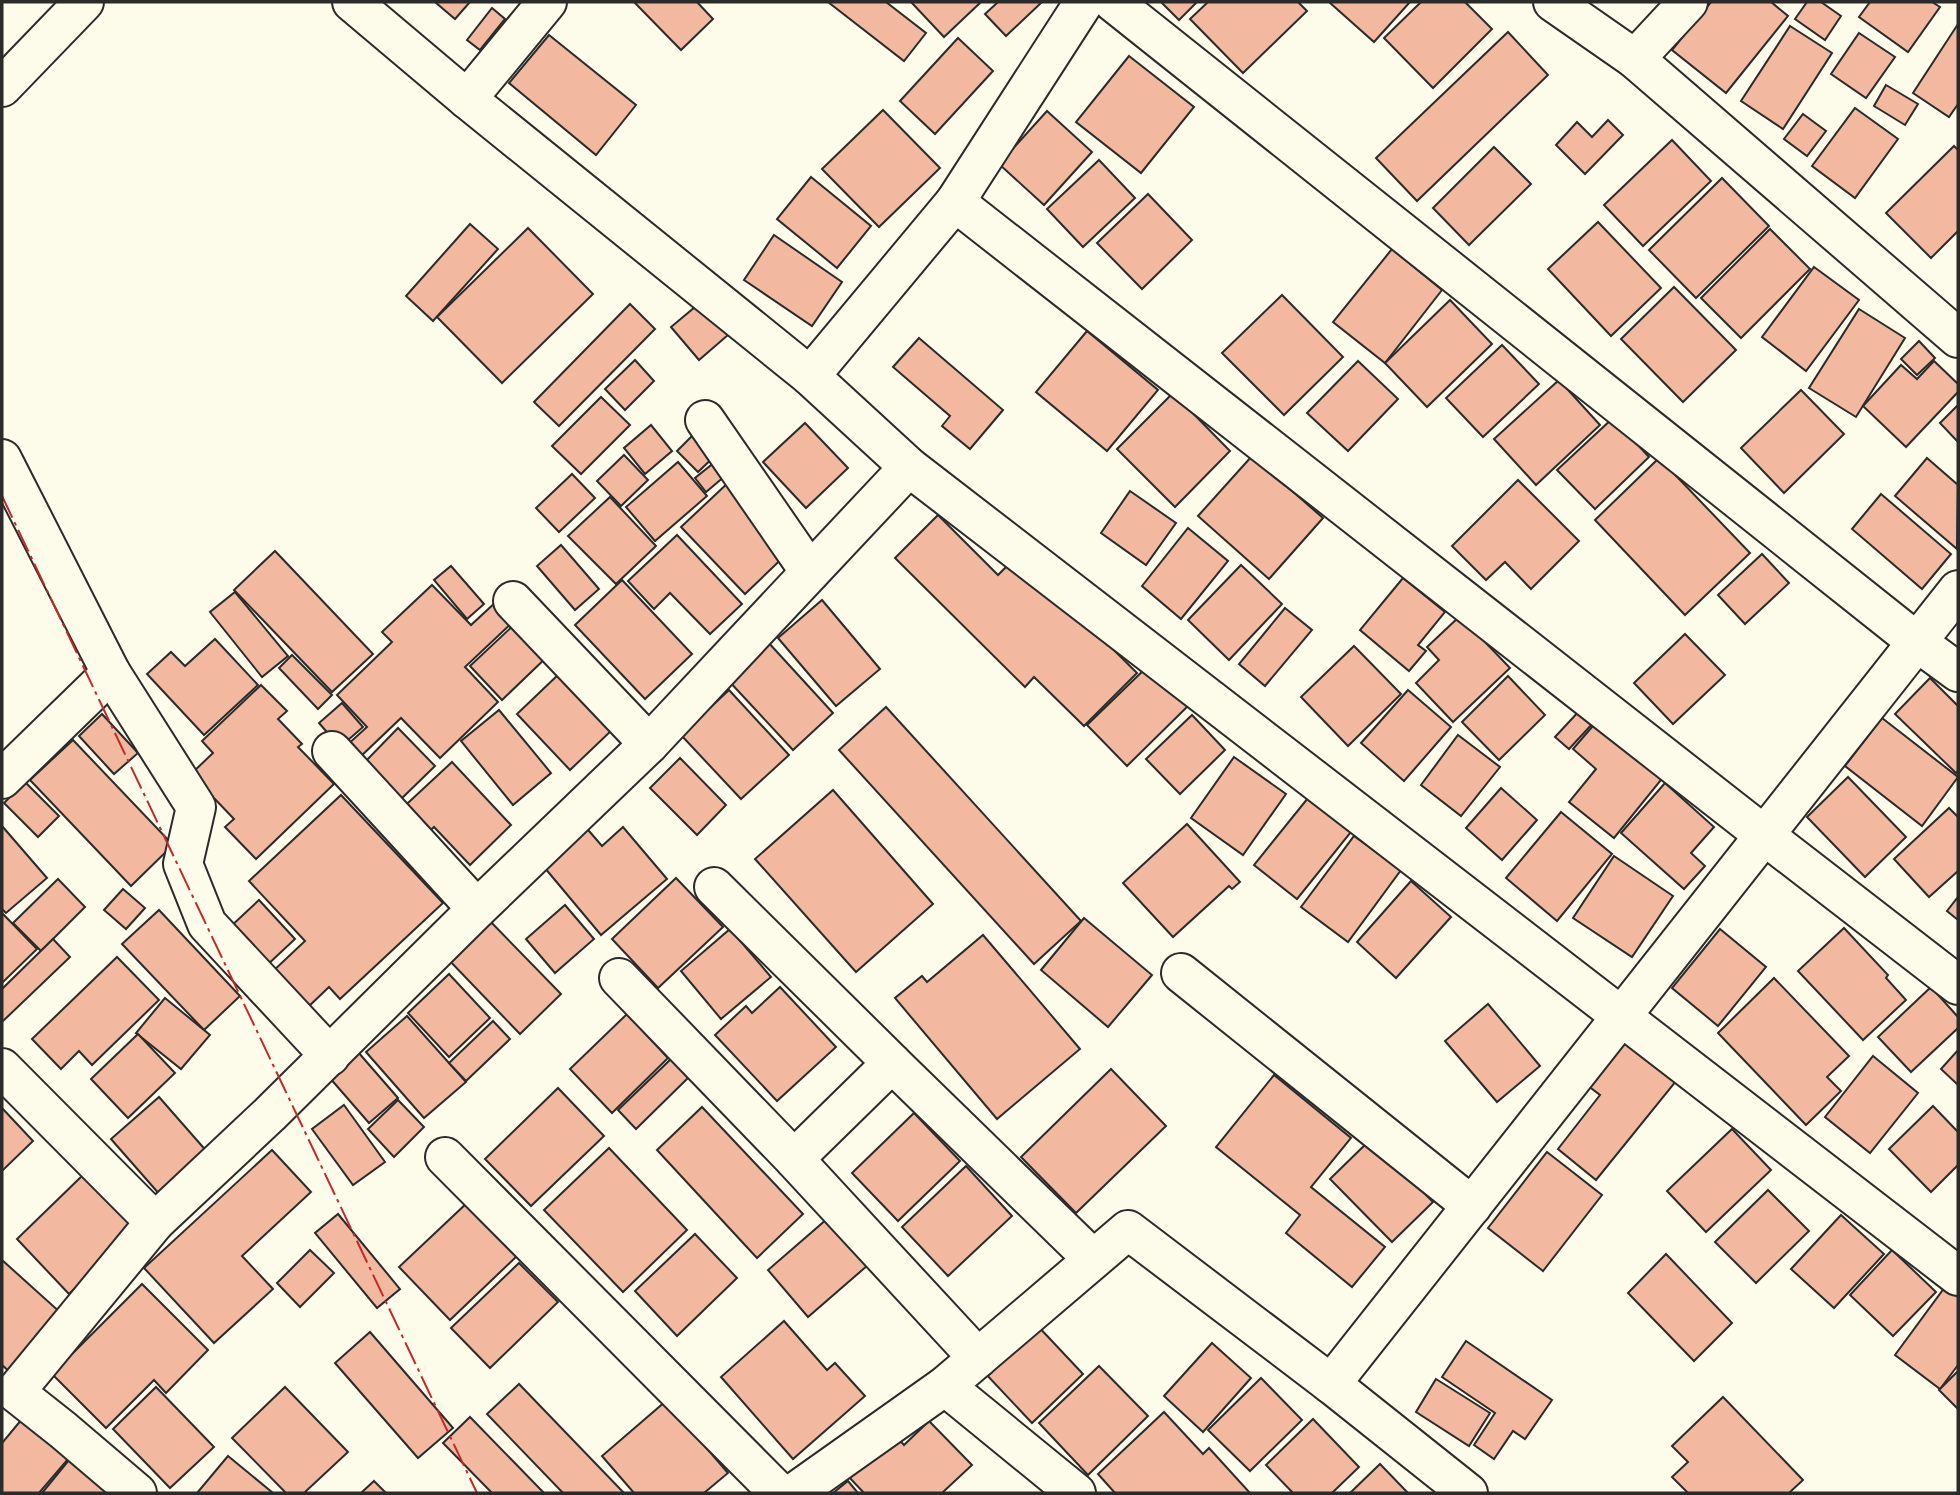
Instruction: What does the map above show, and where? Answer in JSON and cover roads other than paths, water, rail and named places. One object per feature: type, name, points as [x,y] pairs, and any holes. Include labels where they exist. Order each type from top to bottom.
[{"type":"street","points":[[2,87],[84,2]]},
{"type":"street","points":[[352,2],[467,100],[810,376],[909,467],[1958,1276]]},
{"type":"street","points":[[467,100],[547,2]]},
{"type":"street","points":[[810,376],[955,202],[1084,2]]},
{"type":"street","points":[[1113,2],[1958,672]]},
{"type":"street","points":[[1553,2],[1635,59],[1958,338]]},
{"type":"street","points":[[1635,59],[1688,2]]},
{"type":"street","points":[[955,202],[1958,985]]},
{"type":"street","points":[[705,419],[810,572]]},
{"type":"street","points":[[2,459],[111,673],[196,807],[183,864],[207,923],[330,1056]]},
{"type":"street","points":[[137,1493],[64,1430],[8,1387],[155,1222],[330,1056],[477,909],[649,744],[909,467]]},
{"type":"street","points":[[1331,1384],[1958,590]]},
{"type":"street","points":[[513,601],[649,744]]},
{"type":"street","points":[[2,779],[111,673]]},
{"type":"street","points":[[332,751],[477,909]]},
{"type":"street","points":[[714,887],[1093,1259]]},
{"type":"street","points":[[1181,973],[1472,1206]]},
{"type":"street","points":[[619,978],[794,1159],[978,1358]]},
{"type":"street","points":[[794,1159],[892,1063]]},
{"type":"street","points":[[2,1068],[155,1222]]},
{"type":"street","points":[[445,1157],[779,1493]]},
{"type":"street","points":[[794,1493],[945,1386],[1128,1230],[1331,1384],[1468,1493]]},
{"type":"street","points":[[945,1386],[1076,1493]]}]
